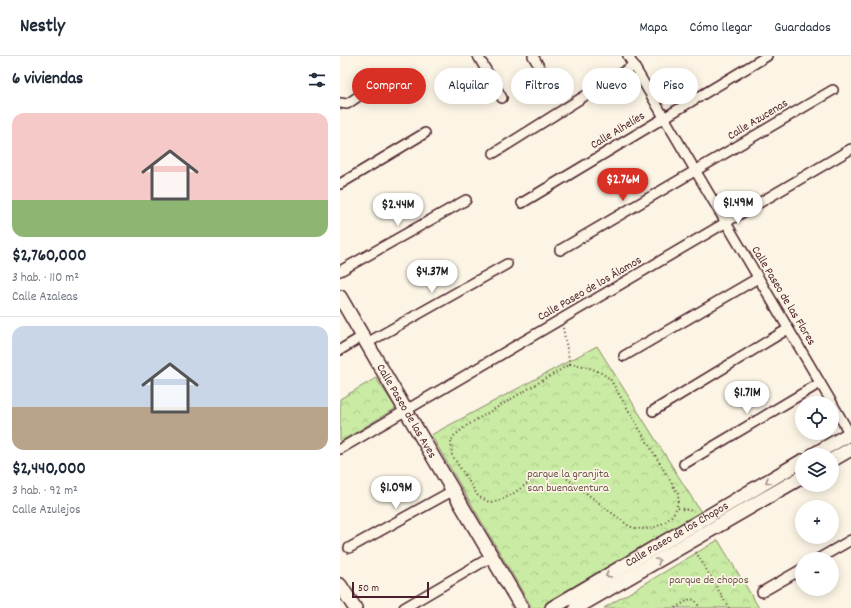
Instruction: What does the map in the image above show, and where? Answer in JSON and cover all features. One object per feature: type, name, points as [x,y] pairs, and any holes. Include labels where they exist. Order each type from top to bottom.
[{"type":"main road","name":"Calle Paseo de las Aves","points":[[340,297],[404,410],[454,490],[522,608]]},
{"type":"main road","points":[[826,448],[851,434]]},
{"type":"main road","points":[[839,456],[851,449]]},
{"type":"main road","name":"Calle Paseo de los Chopos","points":[[552,608],[795,466]]},
{"type":"main road","name":"Calle Paseo de los Chopos","points":[[576,608],[795,481]]},
{"type":"main road","points":[[340,585],[355,608]]},
{"type":"street","points":[[478,56],[485,68]]},
{"type":"street","name":"Calle Paseo de las Flores","points":[[628,56],[696,171],[725,224],[828,396]]},
{"type":"street","name":"Calle Alhelíes","points":[[522,203],[767,56]]},
{"type":"street","points":[[537,57],[540,68]]},
{"type":"street","points":[[494,153],[634,65]]},
{"type":"street","name":"Calle Azucenas","points":[[560,250],[833,90]]},
{"type":"street","points":[[340,103],[347,104],[352,101]]},
{"type":"street","points":[[340,184],[425,133]]},
{"type":"street","name":"Calle Paseo de los Álamos","points":[[340,449],[404,410],[725,224],[851,149]]},
{"type":"street","points":[[340,271],[466,200]]},
{"type":"street","points":[[340,350],[365,340],[507,264]]},
{"type":"street","points":[[624,356],[758,278]]},
{"type":"street","points":[[653,411],[788,329]]},
{"type":"street","points":[[684,464],[820,383]]},
{"type":"street","name":"Calle Paseo de las Flores","points":[[839,414],[851,434]]},
{"type":"street","points":[[349,548],[454,490]]},
{"type":"street","points":[[830,552],[851,540]]},
{"type":"street","points":[[404,608],[492,557]]},
{"type":"street","points":[[762,592],[795,573]]},
{"type":"path","points":[[562,319],[570,364]]},
{"type":"path","points":[[570,364],[581,365],[610,379],[678,494],[678,508],[673,515],[653,528],[635,528],[629,526],[565,477],[556,473],[544,474],[500,500],[489,502],[478,496],[452,455],[451,441],[454,436],[466,426],[570,364]]},
{"type":"path","points":[[690,542],[729,608]]},
{"type":"path","points":[[675,608],[690,599],[695,600],[700,608]]},
{"type":"green space","name":"parque la granjita san buenaventura","points":[[597,346],[702,514],[546,608],[532,608],[431,435]]},
{"type":"green space","points":[[376,378],[396,408],[340,442],[340,399]]},
{"type":"green space","name":"parque de chopos","points":[[718,540],[759,608],[604,608]]}]
